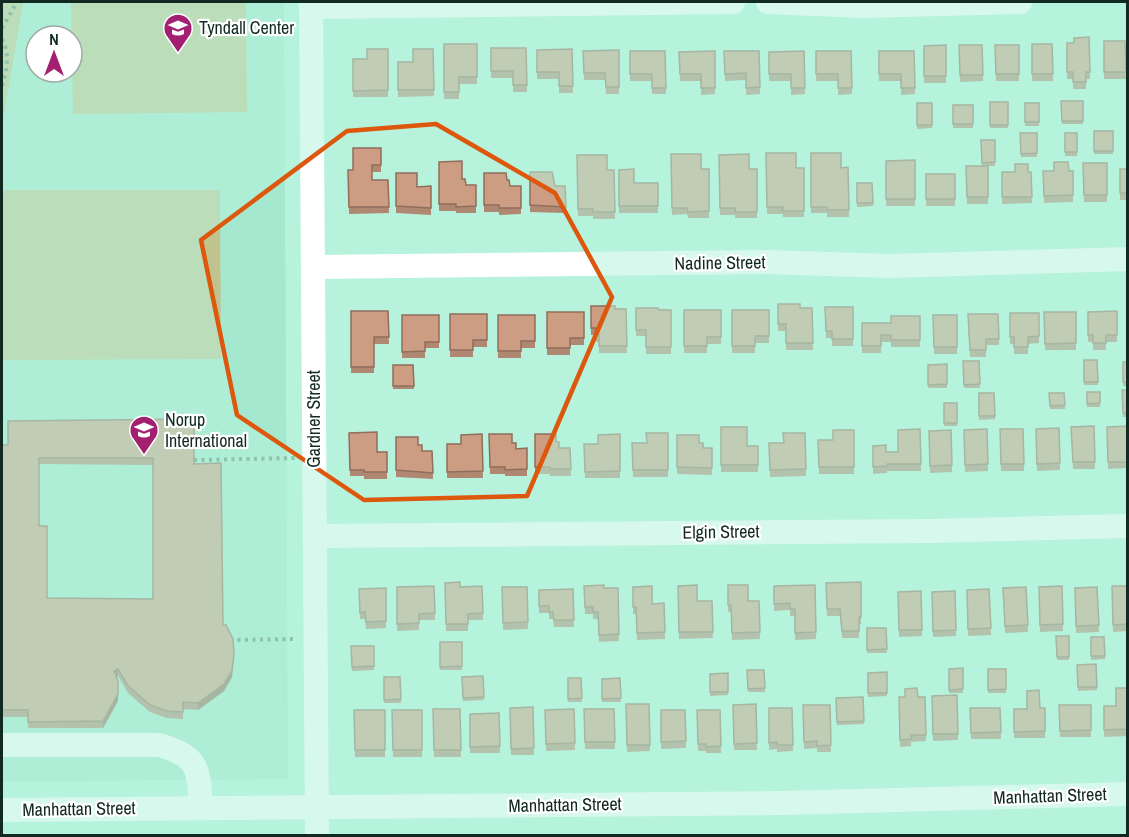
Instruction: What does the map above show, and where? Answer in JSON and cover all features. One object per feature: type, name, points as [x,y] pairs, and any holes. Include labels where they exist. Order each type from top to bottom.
[{"type":"street","points":[[311,4],[733,2]]},
{"type":"street","points":[[768,2],[864,6],[1020,2]]},
{"type":"street","name":"Gardner Street","points":[[311,4],[317,836]]},
{"type":"street","name":"Nadine Street","points":[[313,267],[766,262],[889,266],[1128,259]]},
{"type":"street","name":"Elgin Street","points":[[315,536],[929,531],[1128,526]]},
{"type":"street","points":[[2,745],[159,745],[173,748],[192,762],[199,775],[201,808]]},
{"type":"street","name":"Manhattan Street","points":[[2,810],[782,803],[1128,794]]},
{"type":"path","points":[[2,28],[17,2]]},
{"type":"path","points":[[2,39],[7,50],[6,73],[2,86]]},
{"type":"path","points":[[194,460],[301,458]]},
{"type":"path","points":[[230,640],[301,639]]},
{"type":"highlighted area","points":[[436,124],[555,193],[612,297],[527,496],[364,500],[237,415],[201,240],[347,131]]},
{"type":"shaded area","name":"Norup International","points":[[2,2],[284,2],[288,779],[2,782]]},
{"type":"shaded area","points":[[2,2],[23,2],[2,126]]},
{"type":"shaded area","points":[[71,2],[246,2],[247,112],[73,114],[72,84],[84,84],[84,24],[71,24]]},
{"type":"shaded area","points":[[2,190],[220,190],[221,359],[2,360]]},
{"type":"building","points":[[1089,37],[1090,72],[1086,72],[1086,82],[1073,82],[1073,72],[1067,72],[1067,43],[1074,43],[1074,38]]},
{"type":"building","points":[[1104,41],[1125,41],[1126,72],[1104,72]]},
{"type":"building","points":[[444,44],[477,44],[477,77],[459,77],[459,92],[444,92]]},
{"type":"building","points":[[1032,44],[1052,44],[1053,74],[1032,74]]},
{"type":"building","points":[[946,45],[946,76],[924,76],[924,46]]},
{"type":"building","points":[[959,45],[982,45],[983,75],[960,75]]},
{"type":"building","points":[[995,45],[1019,45],[1019,74],[996,74]]},
{"type":"building","points":[[491,48],[526,48],[527,85],[513,85],[513,71],[491,71]]},
{"type":"building","points":[[367,49],[388,49],[388,90],[353,91],[353,59],[367,59]]},
{"type":"building","points":[[413,49],[433,49],[434,90],[398,90],[398,62],[413,62]]},
{"type":"building","points":[[572,49],[573,86],[559,86],[559,72],[537,72],[537,50]]},
{"type":"building","points":[[619,50],[619,87],[606,87],[605,73],[584,73],[583,51]]},
{"type":"building","points":[[630,51],[665,51],[666,88],[652,88],[652,74],[630,74]]},
{"type":"building","points":[[715,51],[715,88],[701,88],[701,74],[680,74],[679,52]]},
{"type":"building","points":[[724,51],[759,51],[760,87],[746,88],[746,73],[725,74]]},
{"type":"building","points":[[804,51],[805,88],[791,88],[791,74],[769,74],[769,52]]},
{"type":"building","points":[[816,51],[851,51],[852,88],[838,88],[838,74],[816,74]]},
{"type":"building","points":[[879,51],[914,51],[915,88],[901,88],[901,74],[879,74]]},
{"type":"building","points":[[1061,101],[1083,101],[1083,121],[1062,121]]},
{"type":"building","points":[[990,102],[1008,102],[1008,125],[990,125]]},
{"type":"building","points":[[917,103],[932,103],[932,125],[917,125]]},
{"type":"building","points":[[1025,103],[1039,103],[1039,122],[1025,122]]},
{"type":"building","points":[[953,105],[973,105],[973,124],[953,124]]},
{"type":"building","points":[[1094,131],[1113,131],[1113,151],[1094,151]]},
{"type":"building","points":[[1020,133],[1037,133],[1037,153],[1021,154]]},
{"type":"building","points":[[1065,133],[1077,133],[1077,152],[1065,152]]},
{"type":"building","points":[[981,140],[995,140],[995,162],[982,163]]},
{"type":"building","points":[[353,148],[381,148],[381,165],[372,165],[372,180],[388,180],[389,207],[349,207],[348,170],[353,170]]},
{"type":"building","points":[[766,153],[796,153],[796,168],[804,168],[804,211],[783,211],[783,207],[767,207]]},
{"type":"building","points":[[811,153],[841,153],[841,168],[848,167],[849,210],[811,207]]},
{"type":"building","points":[[671,154],[701,154],[701,169],[709,169],[709,211],[688,212],[687,208],[672,208]]},
{"type":"building","points":[[749,154],[749,169],[757,169],[757,212],[735,212],[735,208],[720,208],[719,155]]},
{"type":"building","points":[[577,155],[607,155],[607,170],[614,170],[615,212],[578,209]]},
{"type":"building","points":[[915,160],[915,199],[886,199],[886,161]]},
{"type":"building","points":[[462,161],[462,179],[465,179],[466,185],[476,185],[476,206],[456,207],[456,204],[439,204],[439,162]]},
{"type":"building","points":[[1054,162],[1068,162],[1069,171],[1073,171],[1073,195],[1044,196],[1043,171],[1054,171]]},
{"type":"building","points":[[1083,163],[1107,163],[1107,195],[1084,195]]},
{"type":"building","points":[[1015,164],[1028,164],[1028,172],[1031,172],[1032,197],[1002,197],[1002,172],[1015,172]]},
{"type":"building","points":[[966,166],[988,166],[988,197],[967,197]]},
{"type":"building","points":[[634,169],[634,183],[658,183],[658,206],[619,206],[619,170]]},
{"type":"building","points":[[1120,169],[1128,169],[1128,193],[1120,193]]},
{"type":"building","points":[[530,172],[552,172],[555,186],[565,186],[566,207],[530,205]]},
{"type":"building","points":[[396,173],[417,173],[417,187],[431,186],[431,208],[396,206]]},
{"type":"building","points":[[484,173],[506,173],[510,186],[521,186],[521,208],[484,205]]},
{"type":"building","points":[[926,174],[955,174],[955,199],[926,199]]},
{"type":"building","points":[[857,183],[872,183],[873,203],[857,203]]},
{"type":"building","points":[[778,304],[800,304],[800,308],[812,308],[813,343],[786,343],[786,324],[778,324]]},
{"type":"building","points":[[591,306],[615,306],[615,309],[626,309],[627,346],[599,346],[599,335],[596,335],[596,328],[591,328]]},
{"type":"building","points":[[825,307],[853,307],[853,339],[832,339],[832,331],[826,331]]},
{"type":"building","points":[[636,308],[671,310],[671,347],[646,347],[646,330],[636,330]]},
{"type":"building","points":[[684,310],[721,310],[721,337],[707,337],[707,346],[684,346]]},
{"type":"building","points":[[732,310],[769,310],[769,336],[755,336],[755,346],[732,346]]},
{"type":"building","points":[[351,311],[388,311],[389,337],[374,337],[374,367],[351,367]]},
{"type":"building","points":[[1117,311],[1117,335],[1106,335],[1106,343],[1093,343],[1093,335],[1088,335],[1088,312]]},
{"type":"building","points":[[547,312],[584,312],[584,338],[570,338],[570,348],[547,348]]},
{"type":"building","points":[[1044,312],[1076,312],[1076,343],[1045,344]]},
{"type":"building","points":[[1010,313],[1039,313],[1039,336],[1028,337],[1028,347],[1014,347],[1014,337],[1010,337]]},
{"type":"building","points":[[450,314],[487,314],[487,340],[473,340],[473,350],[450,350]]},
{"type":"building","points":[[968,314],[998,314],[999,339],[986,339],[986,350],[970,350]]},
{"type":"building","points":[[402,315],[439,315],[439,342],[425,342],[425,351],[402,352]]},
{"type":"building","points":[[498,315],[535,315],[535,341],[521,341],[521,351],[498,351]]},
{"type":"building","points":[[933,315],[957,315],[957,347],[934,347]]},
{"type":"building","points":[[891,316],[920,316],[920,340],[891,340],[891,335],[881,335],[881,346],[862,346],[862,323],[891,323]]},
{"type":"building","points":[[1084,360],[1097,360],[1098,382],[1084,382]]},
{"type":"building","points":[[963,361],[979,361],[980,384],[964,385]]},
{"type":"building","points":[[1123,362],[1128,362],[1128,382],[1123,382]]},
{"type":"building","points":[[947,364],[947,384],[928,385],[928,365]]},
{"type":"building","points":[[393,365],[413,365],[414,386],[393,386]]},
{"type":"building","points":[[1122,390],[1128,390],[1128,413],[1123,413]]},
{"type":"building","points":[[1087,392],[1100,392],[1100,403],[1087,404]]},
{"type":"building","points":[[979,393],[994,393],[995,416],[979,416]]},
{"type":"building","points":[[1049,393],[1064,393],[1065,405],[1050,406]]},
{"type":"building","points":[[944,403],[957,403],[957,423],[944,423]]},
{"type":"building","points":[[194,419],[194,464],[221,463],[223,625],[226,625],[233,639],[234,654],[232,670],[224,684],[198,703],[183,702],[183,712],[167,711],[150,705],[128,686],[118,669],[114,671],[118,681],[118,694],[103,721],[28,722],[28,710],[2,710],[2,445],[8,445],[8,421]],"holes":[[[39,458],[153,458],[153,599],[47,598],[47,526],[39,526]]]},
{"type":"building","points":[[1094,426],[1095,462],[1073,462],[1071,427]]},
{"type":"building","points":[[1128,426],[1128,462],[1108,462],[1107,427]]},
{"type":"building","points":[[721,427],[747,427],[747,446],[758,446],[758,465],[721,465]]},
{"type":"building","points":[[1059,428],[1060,463],[1037,464],[1036,429]]},
{"type":"building","points":[[920,429],[921,464],[887,464],[887,466],[873,467],[873,446],[886,445],[886,452],[898,452],[898,430]]},
{"type":"building","points":[[987,429],[988,464],[965,465],[964,430]]},
{"type":"building","points":[[1000,429],[1023,429],[1024,464],[1001,464]]},
{"type":"building","points":[[833,430],[854,430],[854,467],[819,467],[818,440],[833,440]]},
{"type":"building","points":[[951,430],[952,465],[930,466],[929,431]]},
{"type":"building","points":[[377,432],[377,452],[387,452],[387,472],[350,470],[349,433]]},
{"type":"building","points":[[646,433],[668,433],[668,470],[633,470],[632,443],[647,443]]},
{"type":"building","points":[[783,433],[805,433],[806,469],[770,470],[769,443],[784,443]]},
{"type":"building","points":[[482,434],[483,471],[447,472],[447,444],[461,444],[461,435]]},
{"type":"building","points":[[489,434],[512,434],[512,443],[516,443],[516,449],[527,448],[527,469],[505,470],[505,467],[490,467]]},
{"type":"building","points":[[535,434],[556,434],[559,448],[570,448],[571,469],[535,467]]},
{"type":"building","points":[[620,434],[620,471],[585,472],[584,444],[598,444],[598,435]]},
{"type":"building","points":[[677,435],[699,435],[699,443],[703,443],[703,448],[712,448],[712,468],[677,467]]},
{"type":"building","points":[[396,437],[418,437],[418,445],[422,445],[422,451],[432,451],[433,473],[396,470]]},
{"type":"building","points":[[460,582],[460,587],[482,586],[483,613],[468,614],[468,624],[446,624],[445,583]]},
{"type":"building","points":[[861,582],[859,631],[842,631],[840,609],[827,609],[826,583]]},
{"type":"building","points":[[604,585],[604,588],[618,588],[619,634],[599,635],[598,612],[593,612],[593,607],[585,607],[584,586]]},
{"type":"building","points":[[697,585],[697,601],[712,601],[713,632],[679,632],[678,586]]},
{"type":"building","points":[[728,585],[748,585],[748,601],[759,601],[760,632],[732,633]]},
{"type":"building","points":[[815,585],[816,632],[795,633],[795,609],[790,609],[790,603],[774,604],[774,586]]},
{"type":"building","points":[[434,586],[435,613],[419,614],[419,623],[397,624],[397,587]]},
{"type":"building","points":[[652,586],[652,604],[664,603],[665,632],[637,633],[633,587]]},
{"type":"building","points":[[1062,586],[1063,624],[1040,625],[1039,587]]},
{"type":"building","points":[[1112,586],[1128,586],[1128,624],[1113,625]]},
{"type":"building","points":[[502,587],[527,587],[528,622],[503,623]]},
{"type":"building","points":[[1026,587],[1028,625],[1005,626],[1003,588]]},
{"type":"building","points":[[1097,587],[1099,625],[1076,626],[1075,588]]},
{"type":"building","points":[[386,588],[386,621],[366,622],[365,612],[360,613],[359,589]]},
{"type":"building","points":[[573,589],[574,620],[554,620],[553,612],[549,612],[549,606],[539,606],[539,590]]},
{"type":"building","points":[[989,589],[991,628],[968,629],[967,590]]},
{"type":"building","points":[[921,591],[922,630],[899,630],[898,592]]},
{"type":"building","points":[[955,591],[956,630],[933,631],[932,592]]},
{"type":"building","points":[[867,628],[886,628],[887,649],[867,650]]},
{"type":"building","points":[[1056,636],[1069,636],[1069,657],[1057,657]]},
{"type":"building","points":[[1091,637],[1104,637],[1105,656],[1091,656]]},
{"type":"building","points":[[440,642],[462,642],[462,666],[440,667]]},
{"type":"building","points":[[351,646],[374,646],[374,666],[352,667]]},
{"type":"building","points":[[1096,664],[1097,687],[1078,687],[1077,665]]},
{"type":"building","points":[[963,668],[963,689],[949,690],[949,669]]},
{"type":"building","points":[[988,669],[1006,669],[1006,689],[988,690]]},
{"type":"building","points":[[747,670],[764,670],[765,688],[748,689]]},
{"type":"building","points":[[887,672],[887,693],[868,693],[868,673]]},
{"type":"building","points":[[728,673],[728,692],[710,692],[710,674]]},
{"type":"building","points":[[483,676],[484,697],[463,698],[462,677]]},
{"type":"building","points":[[384,677],[400,677],[401,699],[384,700]]},
{"type":"building","points":[[568,678],[581,678],[582,698],[568,699]]},
{"type":"building","points":[[620,678],[621,698],[602,699],[602,679]]},
{"type":"building","points":[[917,688],[918,697],[925,697],[926,735],[911,735],[911,739],[900,740],[899,697],[905,697],[905,689]]},
{"type":"building","points":[[1116,688],[1128,688],[1128,729],[1104,730],[1104,706],[1116,706]]},
{"type":"building","points":[[1039,690],[1040,708],[1045,708],[1045,731],[1014,732],[1014,709],[1027,709],[1027,691]]},
{"type":"building","points":[[957,695],[958,734],[933,734],[932,696]]},
{"type":"building","points":[[863,697],[864,721],[837,722],[836,698]]},
{"type":"building","points":[[626,704],[649,704],[650,745],[627,745]]},
{"type":"building","points":[[756,704],[757,743],[734,744],[733,705]]},
{"type":"building","points":[[803,705],[830,705],[831,745],[817,746],[817,741],[804,742]]},
{"type":"building","points":[[1059,705],[1091,705],[1091,730],[1060,731]]},
{"type":"building","points":[[533,707],[534,748],[511,749],[510,708]]},
{"type":"building","points":[[769,708],[792,708],[793,745],[769,743]]},
{"type":"building","points":[[970,708],[1000,708],[1001,732],[971,733]]},
{"type":"building","points":[[433,709],[460,709],[461,750],[434,750]]},
{"type":"building","points":[[574,709],[575,743],[546,744],[545,710]]},
{"type":"building","points":[[584,709],[614,709],[615,742],[585,742]]},
{"type":"building","points":[[354,710],[385,710],[385,750],[355,750]]},
{"type":"building","points":[[392,710],[422,710],[422,750],[393,750]]},
{"type":"building","points":[[661,710],[685,710],[686,741],[661,742]]},
{"type":"building","points":[[697,710],[720,710],[721,746],[706,747],[706,744],[698,744]]},
{"type":"building","points":[[499,713],[500,746],[470,747],[470,714]]},
{"type":"place","name":"Tyndall Center","points":[[178,54]]},
{"type":"place","name":"Norup International","points":[[144,456]]}]
